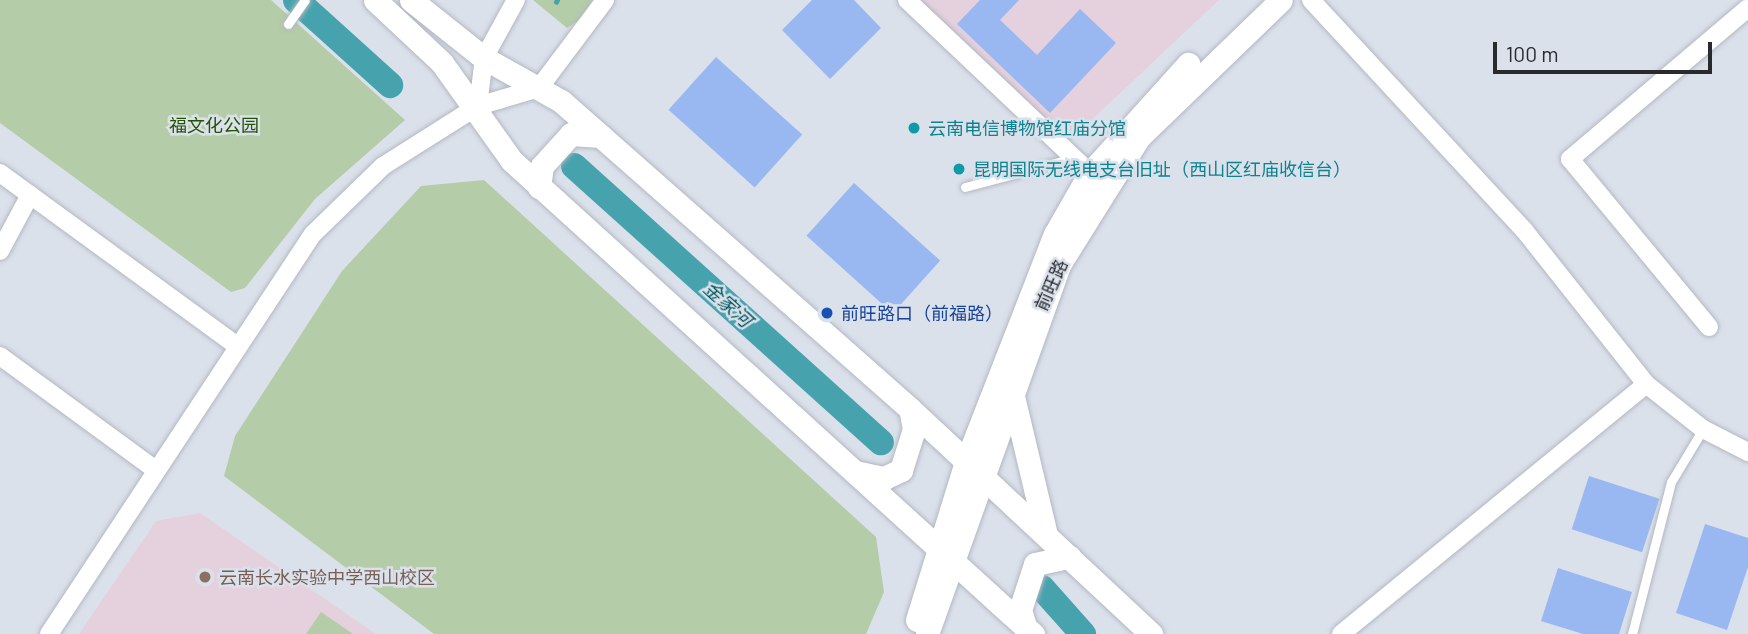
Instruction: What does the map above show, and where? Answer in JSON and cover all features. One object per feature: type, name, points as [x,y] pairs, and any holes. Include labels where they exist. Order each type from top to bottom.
[{"type":"street","points":[[375,0],[442,63],[478,106],[512,161],[1029,630]]},
{"type":"street","points":[[411,0],[484,58],[539,88],[601,136],[910,409],[1151,634]]},
{"type":"street","points":[[478,106],[484,58],[516,0]]},
{"type":"street","points":[[49,634],[313,233],[383,166],[478,106],[539,88],[605,0]]},
{"type":"street","points":[[907,0],[1082,166]]},
{"type":"street","name":"前旺路","points":[[912,634],[945,554],[974,469],[1024,302],[1082,166],[1262,0]]},
{"type":"street","name":"前旺路","points":[[974,469],[1011,388],[1059,265],[1139,137],[1282,0]]},
{"type":"street","points":[[1311,0],[1524,230],[1646,384],[1703,429],[1748,452]]},
{"type":"street","points":[[1709,327],[1570,159],[1748,8]]},
{"type":"street","points":[[539,187],[542,166],[571,134],[601,136]]},
{"type":"street","points":[[0,173],[237,346]]},
{"type":"street","points":[[0,251],[30,195]]},
{"type":"street","points":[[0,356],[156,470]]},
{"type":"street","points":[[1341,634],[1646,384]]},
{"type":"street","points":[[1011,388],[1046,535]]},
{"type":"street","points":[[855,472],[884,478],[901,470],[914,429],[910,409]]},
{"type":"street","name":"前旺路","points":[[927,634],[945,554]]},
{"type":"street","points":[[1029,630],[1020,610],[1035,564],[1069,557]]},
{"type":"lane","points":[[288,24],[305,0]]},
{"type":"lane","points":[[965,187],[1082,166]]},
{"type":"lane","points":[[1632,634],[1671,482],[1703,429]]},
{"type":"shaded area","points":[[919,0],[1219,0],[1066,144]]},
{"type":"shaded area","name":"云南长水实验中学西山校区","points":[[200,513],[376,634],[79,634],[156,521]]},
{"type":"green space","name":"福文化公园","points":[[0,0],[271,0],[405,120],[315,199],[245,288],[231,292],[0,123]]},
{"type":"green space","points":[[533,0],[592,0],[583,18],[567,28]]},
{"type":"green space","points":[[484,180],[876,537],[884,592],[866,634],[434,634],[224,476],[235,436],[342,271],[421,186]]},
{"type":"green space","points":[[321,612],[353,634],[306,634]]},
{"type":"building","points":[[812,0],[854,0],[881,28],[830,79],[782,30]]},
{"type":"building","points":[[980,0],[1019,0],[1000,20],[1037,55],[1080,9],[1116,43],[1050,113],[957,24]]},
{"type":"building","points":[[716,57],[802,135],[755,187],[668,110]]},
{"type":"building","points":[[854,183],[940,261],[893,313],[806,236]]},
{"type":"building","points":[[1589,476],[1659,499],[1642,552],[1572,529]]},
{"type":"building","points":[[1705,524],[1748,538],[1748,567],[1727,630],[1676,613]]},
{"type":"building","points":[[1558,568],[1632,592],[1619,634],[1583,634],[1541,621]]},
{"type":"waterway","name":"金家河","points":[[296,0],[390,85]]},
{"type":"waterway","name":"金家河","points":[[574,166],[881,442]]},
{"type":"waterway","name":"金家河","points":[[1042,588],[1083,634]]},
{"type":"place","name":"云南电信博物馆红庙分馆","points":[[914,128]]},
{"type":"place","name":"昆明国际无线电支台旧址（西山区红庙收信台）","points":[[959,169]]},
{"type":"place","name":"前旺路口（前福路）","points":[[827,313]]},
{"type":"place","name":"云南长水实验中学西山校区","points":[[205,577]]}]
